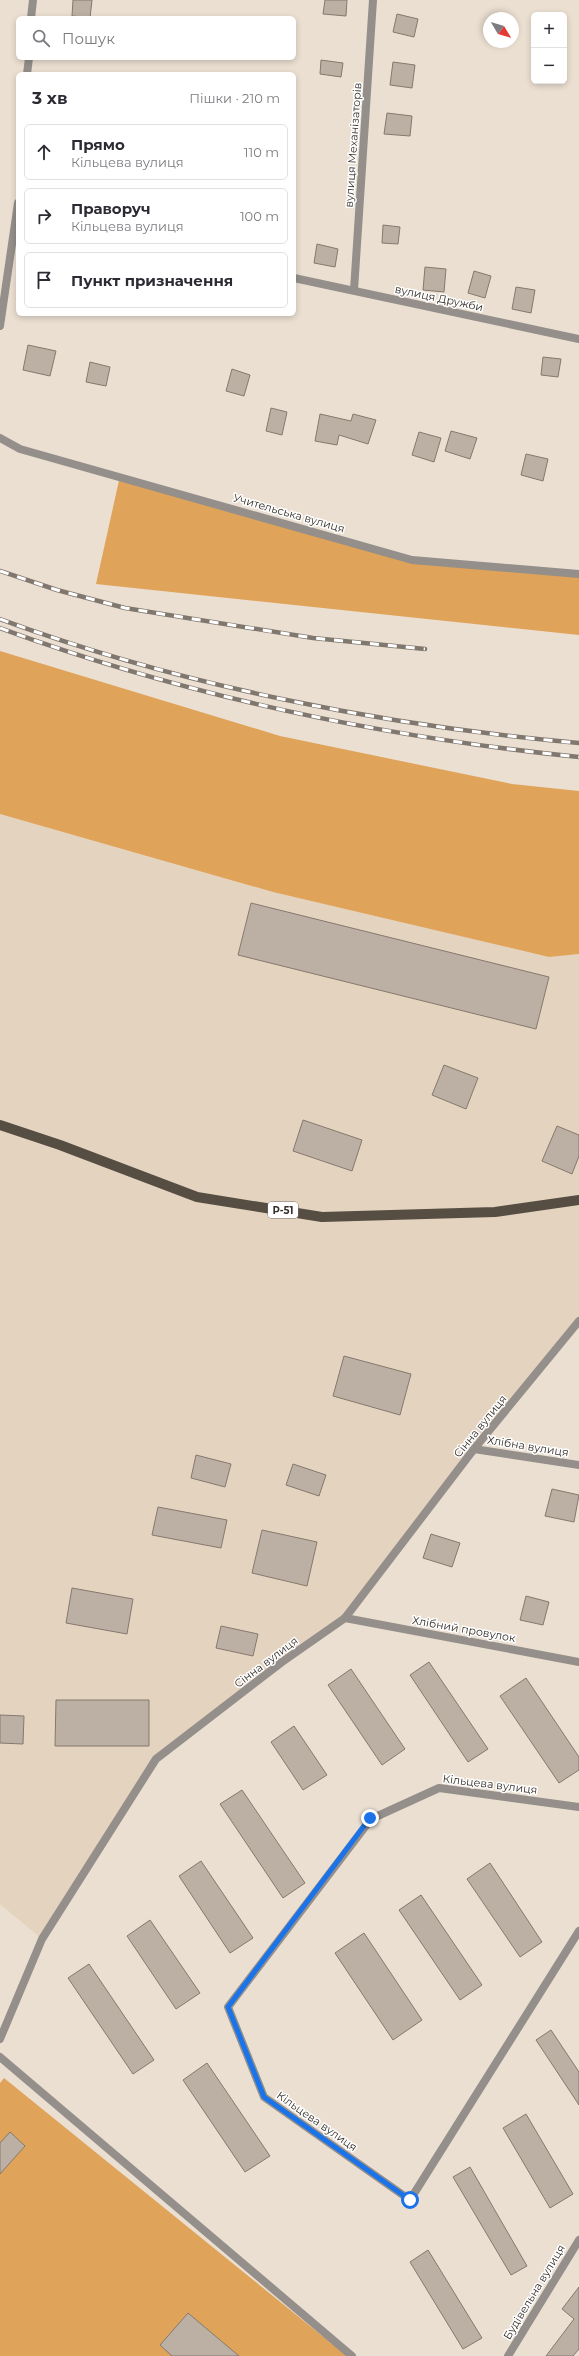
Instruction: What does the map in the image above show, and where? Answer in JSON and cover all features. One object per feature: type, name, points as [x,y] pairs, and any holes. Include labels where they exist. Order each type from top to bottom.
[{"type":"main road","name":"Р-51","points":[[0,1125],[60,1144],[197,1197],[322,1217],[495,1212],[579,1200]]},
{"type":"street","points":[[31,16],[33,0]]},
{"type":"street","name":"вулиця Механізаторів","points":[[354,290],[373,0]]},
{"type":"street","points":[[27,72],[28,60]]},
{"type":"street","points":[[0,326],[16,230]]},
{"type":"street","name":"вулиця Дружби","points":[[296,278],[579,339]]},
{"type":"street","name":"Учительська вулиця","points":[[0,438],[20,449],[120,476],[412,560],[579,574]]},
{"type":"street","name":"Сінна вулиця","points":[[0,2039],[42,1939],[156,1759],[282,1662],[345,1618],[474,1449],[579,1321]]},
{"type":"street","name":"Хлібна вулиця","points":[[474,1449],[579,1465]]},
{"type":"street","name":"Хлібний провулок","points":[[345,1618],[579,1662]]},
{"type":"street","name":"Кільцева вулиця","points":[[579,1807],[438,1788],[370,1818],[228,2007],[264,2097],[410,2200],[579,1931]]},
{"type":"street","points":[[0,2057],[352,2356]]},
{"type":"street","name":"Будівельна вулиця","points":[[508,2356],[579,2240]]},
{"type":"shaded area","points":[[120,476],[412,560],[579,574],[579,635],[96,584]]},
{"type":"shaded area","points":[[0,651],[280,736],[512,784],[579,791],[579,954],[549,957],[273,892],[0,814]]},
{"type":"shaded area","points":[[0,814],[273,892],[549,957],[579,954],[579,1321],[345,1618],[156,1759],[42,1939],[0,1904]]},
{"type":"shaded area","points":[[4,2078],[347,2356],[0,2356],[0,2083]]},
{"type":"building","points":[[73,0],[92,0],[90,16],[72,16]]},
{"type":"building","points":[[325,0],[347,0],[346,16],[323,14]]},
{"type":"building","points":[[397,14],[418,19],[414,37],[393,32]]},
{"type":"building","points":[[321,60],[343,63],[341,77],[320,74]]},
{"type":"building","points":[[393,62],[415,65],[412,88],[390,85]]},
{"type":"building","points":[[387,113],[412,116],[410,136],[384,134]]},
{"type":"building","points":[[383,225],[400,227],[398,244],[382,243]]},
{"type":"building","points":[[317,244],[338,249],[335,267],[314,263]]},
{"type":"building","points":[[425,267],[446,269],[444,292],[423,290]]},
{"type":"building","points":[[474,271],[491,276],[485,298],[468,293]]},
{"type":"building","points":[[516,287],[535,290],[531,313],[512,309]]},
{"type":"building","points":[[28,345],[56,351],[50,376],[23,370]]},
{"type":"building","points":[[543,357],[561,359],[558,377],[541,375]]},
{"type":"building","points":[[90,362],[110,367],[106,386],[86,382]]},
{"type":"building","points":[[232,369],[250,375],[244,396],[226,391]]},
{"type":"building","points":[[271,408],[287,412],[282,435],[266,431]]},
{"type":"building","points":[[320,414],[351,421],[353,414],[376,420],[368,444],[339,435],[337,445],[315,441]]},
{"type":"building","points":[[451,431],[477,438],[470,459],[445,451]]},
{"type":"building","points":[[419,432],[441,438],[434,462],[412,455]]},
{"type":"building","points":[[526,454],[548,459],[543,481],[521,475]]},
{"type":"building","points":[[251,903],[549,977],[536,1029],[238,955]]},
{"type":"building","points":[[444,1065],[478,1078],[466,1109],[432,1095]]},
{"type":"building","points":[[303,1120],[362,1140],[352,1171],[293,1151]]},
{"type":"building","points":[[557,1126],[579,1135],[579,1156],[572,1174],[542,1161]]},
{"type":"building","points":[[344,1356],[411,1374],[400,1415],[333,1396]]},
{"type":"building","points":[[196,1455],[231,1464],[225,1487],[191,1478]]},
{"type":"building","points":[[293,1464],[326,1475],[319,1496],[286,1485]]},
{"type":"building","points":[[552,1489],[579,1495],[574,1522],[545,1516]]},
{"type":"building","points":[[158,1507],[227,1520],[221,1548],[152,1535]]},
{"type":"building","points":[[262,1530],[317,1542],[307,1586],[252,1573]]},
{"type":"building","points":[[431,1534],[460,1543],[452,1567],[423,1558]]},
{"type":"building","points":[[72,1588],[133,1599],[127,1634],[66,1623]]},
{"type":"building","points":[[526,1596],[549,1602],[543,1625],[520,1620]]},
{"type":"building","points":[[221,1626],[258,1634],[253,1656],[216,1648]]},
{"type":"building","points":[[429,1662],[488,1749],[468,1762],[410,1675]]},
{"type":"building","points":[[351,1669],[405,1749],[382,1765],[328,1685]]},
{"type":"building","points":[[526,1678],[579,1757],[579,1770],[559,1783],[500,1696]]},
{"type":"building","points":[[56,1700],[149,1700],[149,1746],[55,1746]]},
{"type":"building","points":[[0,1715],[24,1716],[23,1744],[0,1743]]},
{"type":"building","points":[[294,1726],[327,1775],[303,1790],[271,1742]]},
{"type":"building","points":[[242,1790],[305,1883],[283,1898],[220,1804]]},
{"type":"building","points":[[201,1861],[253,1938],[230,1953],[179,1876]]},
{"type":"building","points":[[490,1863],[542,1942],[520,1957],[467,1879]]},
{"type":"building","points":[[421,1895],[482,1985],[460,2000],[399,1910]]},
{"type":"building","points":[[150,1920],[200,1993],[176,2009],[127,1936]]},
{"type":"building","points":[[364,1933],[422,2020],[393,2040],[335,1953]]},
{"type":"building","points":[[89,1964],[154,2060],[133,2074],[68,1978]]},
{"type":"building","points":[[551,2030],[579,2072],[579,2105],[536,2040]]},
{"type":"building","points":[[207,2063],[270,2156],[245,2172],[183,2080]]},
{"type":"building","points":[[526,2114],[573,2194],[550,2208],[503,2128]]},
{"type":"building","points":[[10,2132],[25,2146],[0,2174],[0,2143]]},
{"type":"building","points":[[470,2167],[527,2266],[511,2275],[453,2177]]},
{"type":"building","points":[[428,2250],[482,2338],[463,2349],[410,2262]]},
{"type":"building","points":[[579,2287],[579,2349],[573,2356],[546,2356],[574,2319],[562,2309]]},
{"type":"building","points":[[188,2313],[239,2356],[172,2356],[160,2345]]},
{"type":"railway","points":[[0,571],[57,590],[125,608],[313,638],[425,649]]},
{"type":"railway","points":[[0,619],[69,643],[140,664],[285,700],[433,726],[506,736],[579,743]]},
{"type":"railway","points":[[0,628],[141,674],[285,710],[432,738],[505,749],[579,757]]},
{"type":"route","points":[[370,1818],[228,2007],[264,2097],[410,2200]]}]
